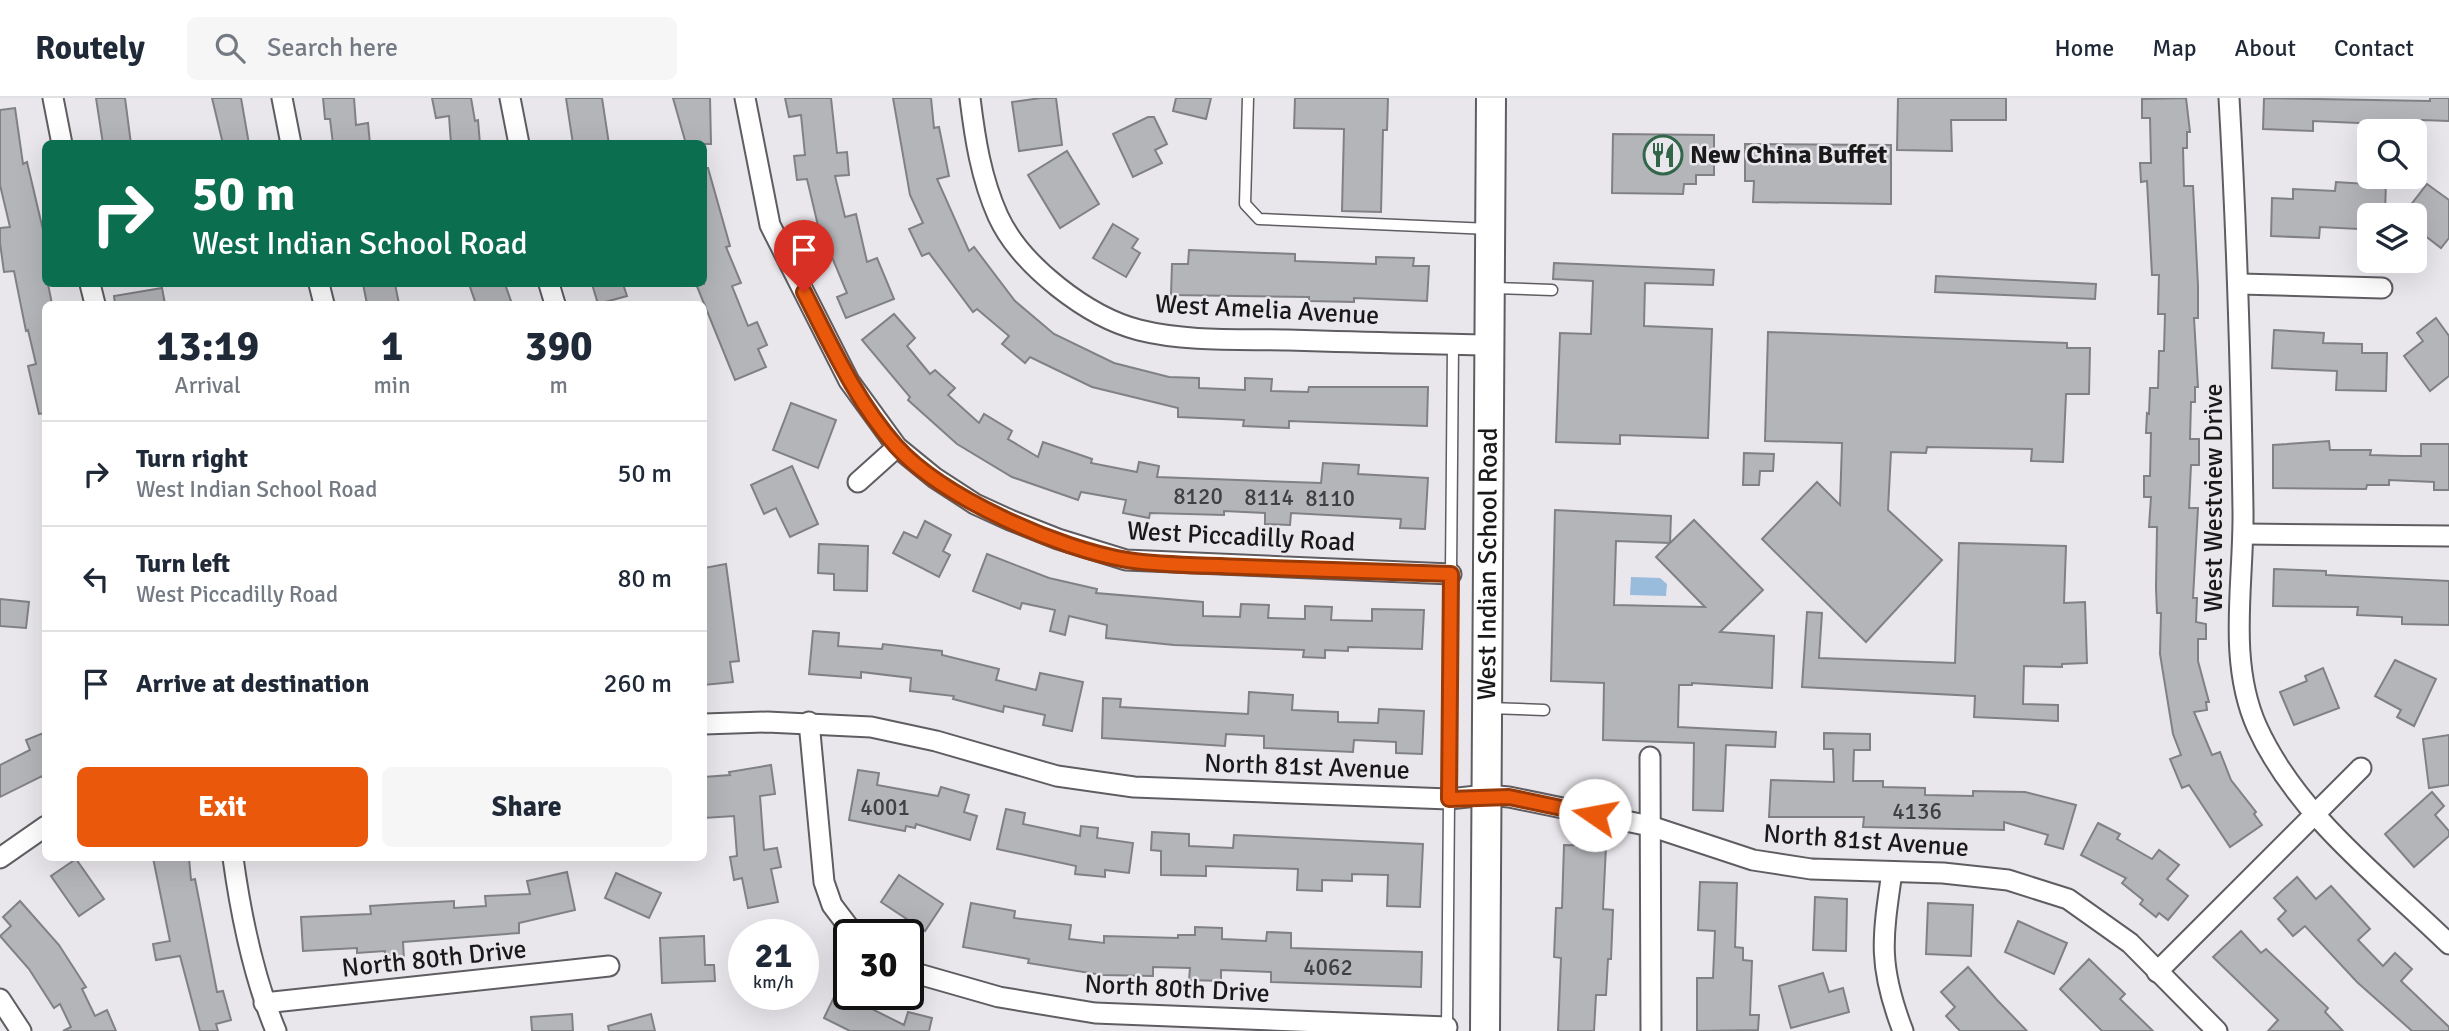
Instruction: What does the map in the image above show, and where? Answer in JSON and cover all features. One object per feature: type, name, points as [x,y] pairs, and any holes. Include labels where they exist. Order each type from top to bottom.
[{"type":"main road","name":"West Indian School Road","points":[[1485,1031],[1490,98]]},
{"type":"street","points":[[53,98],[61,140]]},
{"type":"street","points":[[282,98],[290,140]]},
{"type":"street","points":[[510,98],[518,140]]},
{"type":"street","name":"West Piccadilly Road","points":[[744,98],[770,225],[849,381],[897,447],[935,478],[975,504],[1058,539],[1126,560],[1451,574]]},
{"type":"street","name":"West Amelia Avenue","points":[[970,98],[976,148],[999,219],[1045,276],[1087,309],[1121,324],[1169,336],[1490,345]]},
{"type":"street","name":"West Westview Drive","points":[[2229,98],[2240,284],[2244,534],[2239,626],[2244,685],[2256,724],[2276,764],[2314,813],[2449,944]]},
{"type":"street","points":[[2240,284],[2382,288]]},
{"type":"street","points":[[858,482],[897,447]]},
{"type":"street","points":[[2244,534],[2449,536]]},
{"type":"street","points":[[808,722],[824,882],[832,905],[842,919]]},
{"type":"street","name":"North 81st Avenue","points":[[707,724],[808,722],[871,727],[1094,783],[1134,787],[1449,799],[1486,795],[1650,826],[1753,860],[1811,869],[1943,873],[2008,880],[2068,899],[2130,943],[2157,972]]},
{"type":"street","points":[[1650,757],[1651,1031]]},
{"type":"street","points":[[2217,1031],[2157,972],[2361,768]]},
{"type":"street","points":[[0,858],[42,829]]},
{"type":"street","points":[[233,861],[239,899],[264,1003],[276,1031]]},
{"type":"street","points":[[1892,872],[1882,941],[1888,992],[1903,1031]]},
{"type":"street","name":"North 80th Drive","points":[[264,1003],[609,966]]},
{"type":"street","name":"North 80th Drive","points":[[924,976],[999,997],[1095,1013],[1447,1029]]},
{"type":"street","points":[[0,999],[21,1031]]},
{"type":"lane","points":[[1248,98],[1245,204],[1259,219],[1490,229]]},
{"type":"lane","points":[[1490,288],[1552,290]]},
{"type":"lane","name":"West Indian School Road","points":[[1447,1029],[1453,344]]},
{"type":"lane","points":[[1487,708],[1545,710]]},
{"type":"water","points":[[1631,577],[1660,578],[1667,584],[1666,596],[1630,595]]},
{"type":"building","points":[[96,98],[125,98],[130,140],[102,140]]},
{"type":"building","points":[[212,98],[241,98],[248,140],[222,140]]},
{"type":"building","points":[[323,98],[354,98],[356,125],[368,123],[370,140],[333,140],[330,119],[325,119]]},
{"type":"building","points":[[432,98],[471,98],[475,121],[478,120],[480,140],[451,140],[449,116],[436,118]]},
{"type":"building","points":[[566,98],[602,98],[608,140],[572,140]]},
{"type":"building","points":[[673,98],[710,98],[711,144],[707,144],[707,140],[685,140]]},
{"type":"building","points":[[785,98],[831,98],[837,153],[847,152],[849,175],[835,176],[845,217],[856,214],[867,262],[877,258],[894,299],[846,318],[837,297],[847,293],[829,250],[818,252],[814,235],[820,234],[807,179],[797,180],[794,156],[805,155],[801,115],[789,117]]},
{"type":"building","points":[[893,98],[931,98],[934,128],[939,127],[949,176],[937,179],[969,251],[974,247],[1015,301],[1054,334],[1114,363],[1169,377],[1199,378],[1199,388],[1245,390],[1245,378],[1272,379],[1271,391],[1308,392],[1309,387],[1428,387],[1427,426],[1289,421],[1289,428],[1243,426],[1244,420],[1178,417],[1178,408],[1092,387],[1030,357],[1025,363],[1002,344],[1009,336],[977,309],[973,312],[929,253],[922,256],[909,229],[923,223],[910,195]]},
{"type":"building","points":[[1056,98],[1062,145],[1019,151],[1012,102]]},
{"type":"building","points":[[1176,98],[1211,98],[1206,119],[1173,111]]},
{"type":"building","points":[[1295,98],[1388,98],[1387,130],[1383,130],[1381,212],[1342,211],[1344,129],[1294,128]]},
{"type":"building","points":[[1898,98],[2006,98],[2006,120],[1951,120],[1952,151],[1897,150]]},
{"type":"building","points":[[2186,98],[2190,132],[2187,132],[2187,148],[2183,148],[2184,186],[2193,186],[2198,286],[2198,318],[2194,318],[2198,387],[2195,387],[2195,402],[2191,402],[2190,439],[2199,439],[2199,465],[2191,465],[2189,508],[2198,508],[2193,598],[2197,598],[2196,622],[2206,624],[2206,639],[2198,639],[2198,661],[2209,702],[2206,702],[2207,710],[2194,712],[2212,755],[2220,752],[2231,780],[2256,812],[2254,814],[2262,825],[2230,847],[2189,785],[2182,788],[2170,759],[2181,755],[2173,734],[2160,654],[2161,613],[2157,613],[2156,588],[2157,527],[2149,527],[2151,497],[2144,497],[2144,476],[2150,476],[2151,433],[2146,433],[2147,413],[2149,414],[2150,388],[2158,388],[2159,351],[2164,351],[2165,314],[2158,314],[2159,275],[2152,275],[2147,181],[2141,182],[2140,163],[2151,163],[2150,118],[2142,118],[2142,99]]},
{"type":"building","points":[[2264,98],[2430,101],[2430,98],[2449,98],[2449,121],[2357,119],[2357,123],[2313,121],[2313,131],[2263,129]]},
{"type":"building","points":[[15,108],[23,164],[27,162],[42,226],[42,287],[49,287],[51,301],[42,301],[42,414],[39,414],[28,366],[36,364],[28,330],[26,331],[14,271],[4,272],[0,243],[0,228],[10,227],[0,185],[0,110]]},
{"type":"building","points":[[1148,117],[1154,117],[1167,144],[1155,150],[1162,163],[1133,177],[1113,134]]},
{"type":"building","name":"New China Buffet","points":[[1613,134],[1714,135],[1714,175],[1696,175],[1696,184],[1684,184],[1683,194],[1612,193]]},
{"type":"building","points":[[1745,144],[1891,145],[1891,204],[1753,202],[1754,181],[1745,181]]},
{"type":"building","points":[[1067,151],[1099,204],[1060,228],[1028,175]]},
{"type":"building","points":[[708,168],[730,246],[726,247],[741,283],[732,286],[748,326],[757,322],[767,345],[758,349],[766,367],[735,380],[707,311],[707,301],[703,301],[697,287],[707,287]]},
{"type":"building","points":[[2336,182],[2357,183],[2357,189],[2386,189],[2385,203],[2357,203],[2357,229],[2320,227],[2319,238],[2271,236],[2272,198],[2293,199],[2293,189],[2335,191]]},
{"type":"building","points":[[2427,184],[2449,200],[2449,238],[2441,248],[2427,237],[2427,203],[2412,203],[2423,189],[2427,189]]},
{"type":"building","points":[[1113,224],[1138,239],[1132,248],[1140,253],[1126,277],[1093,258]]},
{"type":"building","points":[[1189,250],[1295,254],[1295,261],[1376,264],[1376,257],[1414,258],[1413,266],[1429,266],[1427,301],[1354,298],[1354,302],[1309,301],[1309,297],[1171,295],[1172,264],[1188,264]]},
{"type":"building","points":[[1554,263],[1714,270],[1713,285],[1645,283],[1644,326],[1712,329],[1708,438],[1620,435],[1620,444],[1556,442],[1560,333],[1591,334],[1593,281],[1553,279]]},
{"type":"building","points":[[1936,276],[2096,284],[2095,299],[1935,292]]},
{"type":"building","points":[[364,287],[396,287],[398,301],[366,301]]},
{"type":"building","points":[[470,287],[506,287],[511,301],[475,301]]},
{"type":"building","points":[[593,287],[624,287],[627,296],[597,301]]},
{"type":"building","points":[[162,288],[164,301],[115,301],[114,296]]},
{"type":"building","points":[[894,314],[915,338],[907,346],[930,374],[935,370],[955,388],[948,395],[979,423],[984,414],[1012,431],[1008,439],[1038,457],[1043,442],[1092,459],[1091,463],[1137,472],[1139,462],[1159,466],[1157,477],[1321,483],[1323,463],[1359,465],[1358,474],[1428,478],[1425,529],[1400,528],[1401,519],[1291,513],[1290,525],[1265,524],[1265,513],[1150,513],[1149,518],[1123,513],[1126,500],[1081,492],[1078,500],[1012,477],[957,444],[908,400],[910,397],[862,340]]},
{"type":"building","points":[[2436,318],[2449,336],[2449,376],[2430,391],[2404,356],[2423,341],[2417,333]]},
{"type":"building","points":[[2274,330],[2324,333],[2323,343],[2362,344],[2362,353],[2387,353],[2386,391],[2336,390],[2337,371],[2272,368]]},
{"type":"building","points":[[1768,332],[2067,343],[2067,348],[2090,348],[2089,394],[2066,394],[2063,462],[2031,461],[2032,449],[1927,447],[1926,453],[1891,452],[1888,510],[1942,560],[1866,642],[1762,539],[1817,482],[1840,505],[1842,443],[1765,441]]},
{"type":"building","points":[[791,403],[836,420],[818,468],[773,450]]},
{"type":"building","points":[[2329,441],[2330,450],[2371,450],[2370,455],[2404,456],[2421,456],[2421,444],[2449,444],[2449,490],[2434,490],[2434,482],[2389,480],[2389,485],[2367,485],[2366,489],[2273,488],[2273,445]]},
{"type":"building","points":[[1744,453],[1774,454],[1773,471],[1760,471],[1759,485],[1743,485]]},
{"type":"building","points":[[792,466],[818,524],[790,537],[776,508],[764,514],[751,485]]},
{"type":"building","points":[[1555,510],[1671,516],[1670,543],[1694,520],[1763,590],[1720,632],[1774,636],[1772,688],[1692,683],[1679,685],[1678,727],[1776,732],[1775,747],[1726,745],[1723,811],[1693,810],[1694,743],[1603,740],[1604,683],[1551,681]],"holes":[[[1616,541],[1670,543],[1656,557],[1705,607],[1614,605]]]},
{"type":"building","points":[[925,521],[951,535],[943,551],[950,555],[939,577],[893,553],[904,532],[917,538]]},
{"type":"building","points":[[1959,543],[2066,546],[2064,603],[2085,602],[2087,663],[2062,664],[2062,667],[2024,666],[2023,704],[2058,705],[2058,721],[1974,717],[1975,696],[1802,687],[1807,612],[1822,613],[1819,658],[1955,663]]},
{"type":"building","points":[[819,544],[868,546],[867,591],[834,590],[834,574],[818,573]]},
{"type":"building","points":[[987,554],[1049,578],[1097,589],[1096,593],[1203,602],[1203,616],[1240,617],[1241,604],[1269,605],[1268,618],[1305,619],[1305,606],[1332,607],[1331,620],[1372,621],[1372,609],[1424,610],[1422,649],[1348,647],[1348,651],[1325,650],[1325,658],[1303,657],[1304,650],[1174,645],[1106,638],[1107,625],[1069,616],[1065,635],[1050,631],[1055,610],[1022,603],[1020,609],[973,591]]},
{"type":"building","points":[[726,564],[739,661],[730,662],[733,682],[707,685],[707,567]]},
{"type":"building","points":[[2274,569],[2326,571],[2326,575],[2449,581],[2449,625],[2402,624],[2402,617],[2357,615],[2358,607],[2273,606]]},
{"type":"building","points":[[0,599],[29,602],[26,628],[0,626]]},
{"type":"building","points":[[813,631],[839,633],[838,646],[882,649],[883,644],[942,651],[942,655],[999,669],[996,680],[1036,690],[1040,673],[1083,682],[1072,731],[1043,725],[1045,715],[1004,706],[1003,712],[953,699],[954,696],[910,691],[911,678],[861,672],[861,678],[809,674]]},
{"type":"building","points":[[2395,660],[2436,679],[2414,726],[2397,717],[2401,710],[2375,696]]},
{"type":"building","points":[[2323,668],[2339,708],[2294,725],[2280,692],[2307,681],[2305,676]]},
{"type":"building","points":[[1249,692],[1293,695],[1292,710],[1338,712],[1338,722],[1378,723],[1379,709],[1424,711],[1422,754],[1396,753],[1396,742],[1354,740],[1353,752],[1264,748],[1264,736],[1226,734],[1225,746],[1102,738],[1103,698],[1121,699],[1120,707],[1248,714]]},
{"type":"building","points":[[1824,733],[1870,734],[1870,750],[1854,750],[1853,781],[1883,781],[1883,787],[1925,788],[1925,795],[1973,796],[1973,791],[2025,792],[2076,805],[2063,849],[2045,844],[2048,835],[2004,822],[2004,830],[1863,827],[1864,817],[1769,817],[1771,780],[1834,782],[1833,749],[1824,749]]},
{"type":"building","points":[[42,734],[42,776],[0,797],[0,765],[30,750],[26,740]]},
{"type":"building","points":[[2449,735],[2449,785],[2429,788],[2423,739]]},
{"type":"building","points":[[771,765],[775,794],[760,796],[764,850],[777,848],[781,867],[771,869],[778,902],[748,908],[742,878],[734,880],[730,857],[737,856],[734,816],[707,818],[707,777],[730,775],[729,772]]},
{"type":"building","points":[[858,770],[879,773],[877,785],[938,796],[941,787],[969,795],[964,812],[977,816],[970,840],[916,824],[915,828],[906,826],[905,831],[849,820]]},
{"type":"building","points":[[2432,792],[2444,806],[2435,815],[2449,831],[2449,836],[2414,867],[2385,834]]},
{"type":"building","points":[[1006,809],[1025,813],[1023,824],[1080,836],[1081,826],[1098,828],[1097,838],[1133,843],[1129,873],[1105,870],[1105,877],[1075,874],[1076,866],[997,849]]},
{"type":"building","points":[[2098,823],[2120,834],[2117,839],[2152,859],[2159,850],[2179,865],[2167,879],[2188,896],[2168,920],[2159,913],[2156,917],[2140,904],[2143,900],[2122,883],[2126,878],[2081,855]]},
{"type":"building","points":[[1152,832],[1189,834],[1189,846],[1233,848],[1234,835],[1423,844],[1420,907],[1387,906],[1388,875],[1352,874],[1352,881],[1322,880],[1322,891],[1297,890],[1298,869],[1206,866],[1206,876],[1161,875],[1161,851],[1151,850]]},
{"type":"building","points":[[1564,845],[1606,846],[1603,909],[1613,910],[1611,959],[1608,959],[1606,995],[1596,995],[1594,1031],[1558,1031],[1561,958],[1554,957],[1556,908],[1562,908]]},
{"type":"building","points":[[73,861],[77,861],[104,899],[79,916],[51,876]]},
{"type":"building","points":[[154,861],[189,861],[191,880],[195,879],[217,992],[223,991],[231,1020],[216,1024],[218,1031],[200,1031],[180,956],[156,960],[153,944],[170,941]]},
{"type":"building","points":[[567,872],[575,910],[519,923],[519,933],[403,942],[404,960],[386,961],[385,951],[357,953],[357,948],[303,951],[301,917],[371,914],[370,906],[400,904],[454,901],[454,908],[486,906],[485,896],[530,894],[527,881]]},
{"type":"building","points":[[616,873],[661,893],[649,918],[605,898]]},
{"type":"building","points":[[899,875],[943,904],[925,931],[924,919],[907,919],[881,902]]},
{"type":"building","points":[[2297,877],[2316,899],[2331,886],[2370,929],[2358,940],[2383,966],[2395,953],[2412,969],[2401,981],[2449,1027],[2449,1031],[2412,1031],[2357,982],[2305,926],[2293,936],[2278,919],[2286,911],[2274,898]]},
{"type":"building","points":[[1700,882],[1737,883],[1735,947],[1743,948],[1743,960],[1752,961],[1750,1015],[1759,1015],[1758,1030],[1697,1031],[1697,978],[1713,978],[1715,931],[1698,930]]},
{"type":"building","points":[[1815,897],[1847,899],[1846,951],[1813,950]]},
{"type":"building","points":[[20,901],[59,945],[86,987],[82,989],[95,1016],[107,1010],[116,1031],[63,1031],[71,1027],[60,1004],[54,1008],[29,969],[0,936],[11,926],[3,917]]},
{"type":"building","points":[[971,903],[1015,911],[1014,918],[1071,925],[1069,939],[1104,943],[1104,936],[1178,938],[1178,935],[1195,935],[1195,927],[1222,928],[1222,939],[1266,941],[1267,932],[1291,933],[1291,948],[1422,952],[1421,987],[1271,982],[1271,972],[1221,970],[1221,981],[1189,980],[1190,968],[1153,967],[1153,976],[1102,975],[1028,963],[1029,959],[963,947]]},
{"type":"building","points":[[1928,903],[1973,905],[1971,956],[1926,954]]},
{"type":"building","points":[[2018,921],[2067,943],[2054,974],[2005,952]]},
{"type":"building","points":[[2241,931],[2261,953],[2266,949],[2328,1008],[2325,1012],[2343,1031],[2268,1031],[2278,1020],[2213,957]]},
{"type":"building","points":[[704,936],[705,965],[714,965],[715,981],[662,983],[660,938]]},
{"type":"building","points":[[2089,959],[2125,994],[2120,999],[2153,1031],[2102,1031],[2060,989]]},
{"type":"building","points":[[1968,967],[2027,1031],[1960,1031],[1946,1016],[1955,1007],[1941,992]]},
{"type":"building","points":[[1823,973],[1829,992],[1843,988],[1849,1012],[1791,1028],[1779,986]]},
{"type":"building","points":[[833,999],[833,1010],[874,1010],[904,1025],[908,1012],[932,1018],[929,1031],[850,1031],[824,1018]]},
{"type":"building","points":[[572,1014],[573,1031],[532,1031],[531,1017]]},
{"type":"building","points":[[651,1014],[655,1031],[609,1031],[608,1026]]},
{"type":"place","name":"New China Buffet","points":[[1663,155]]},
{"type":"route","points":[[804,292],[849,381],[897,447],[935,478],[975,504],[1010,520],[1058,539],[1126,560],[1451,574],[1449,799],[1486,795],[1509,797],[1595,815]]}]
